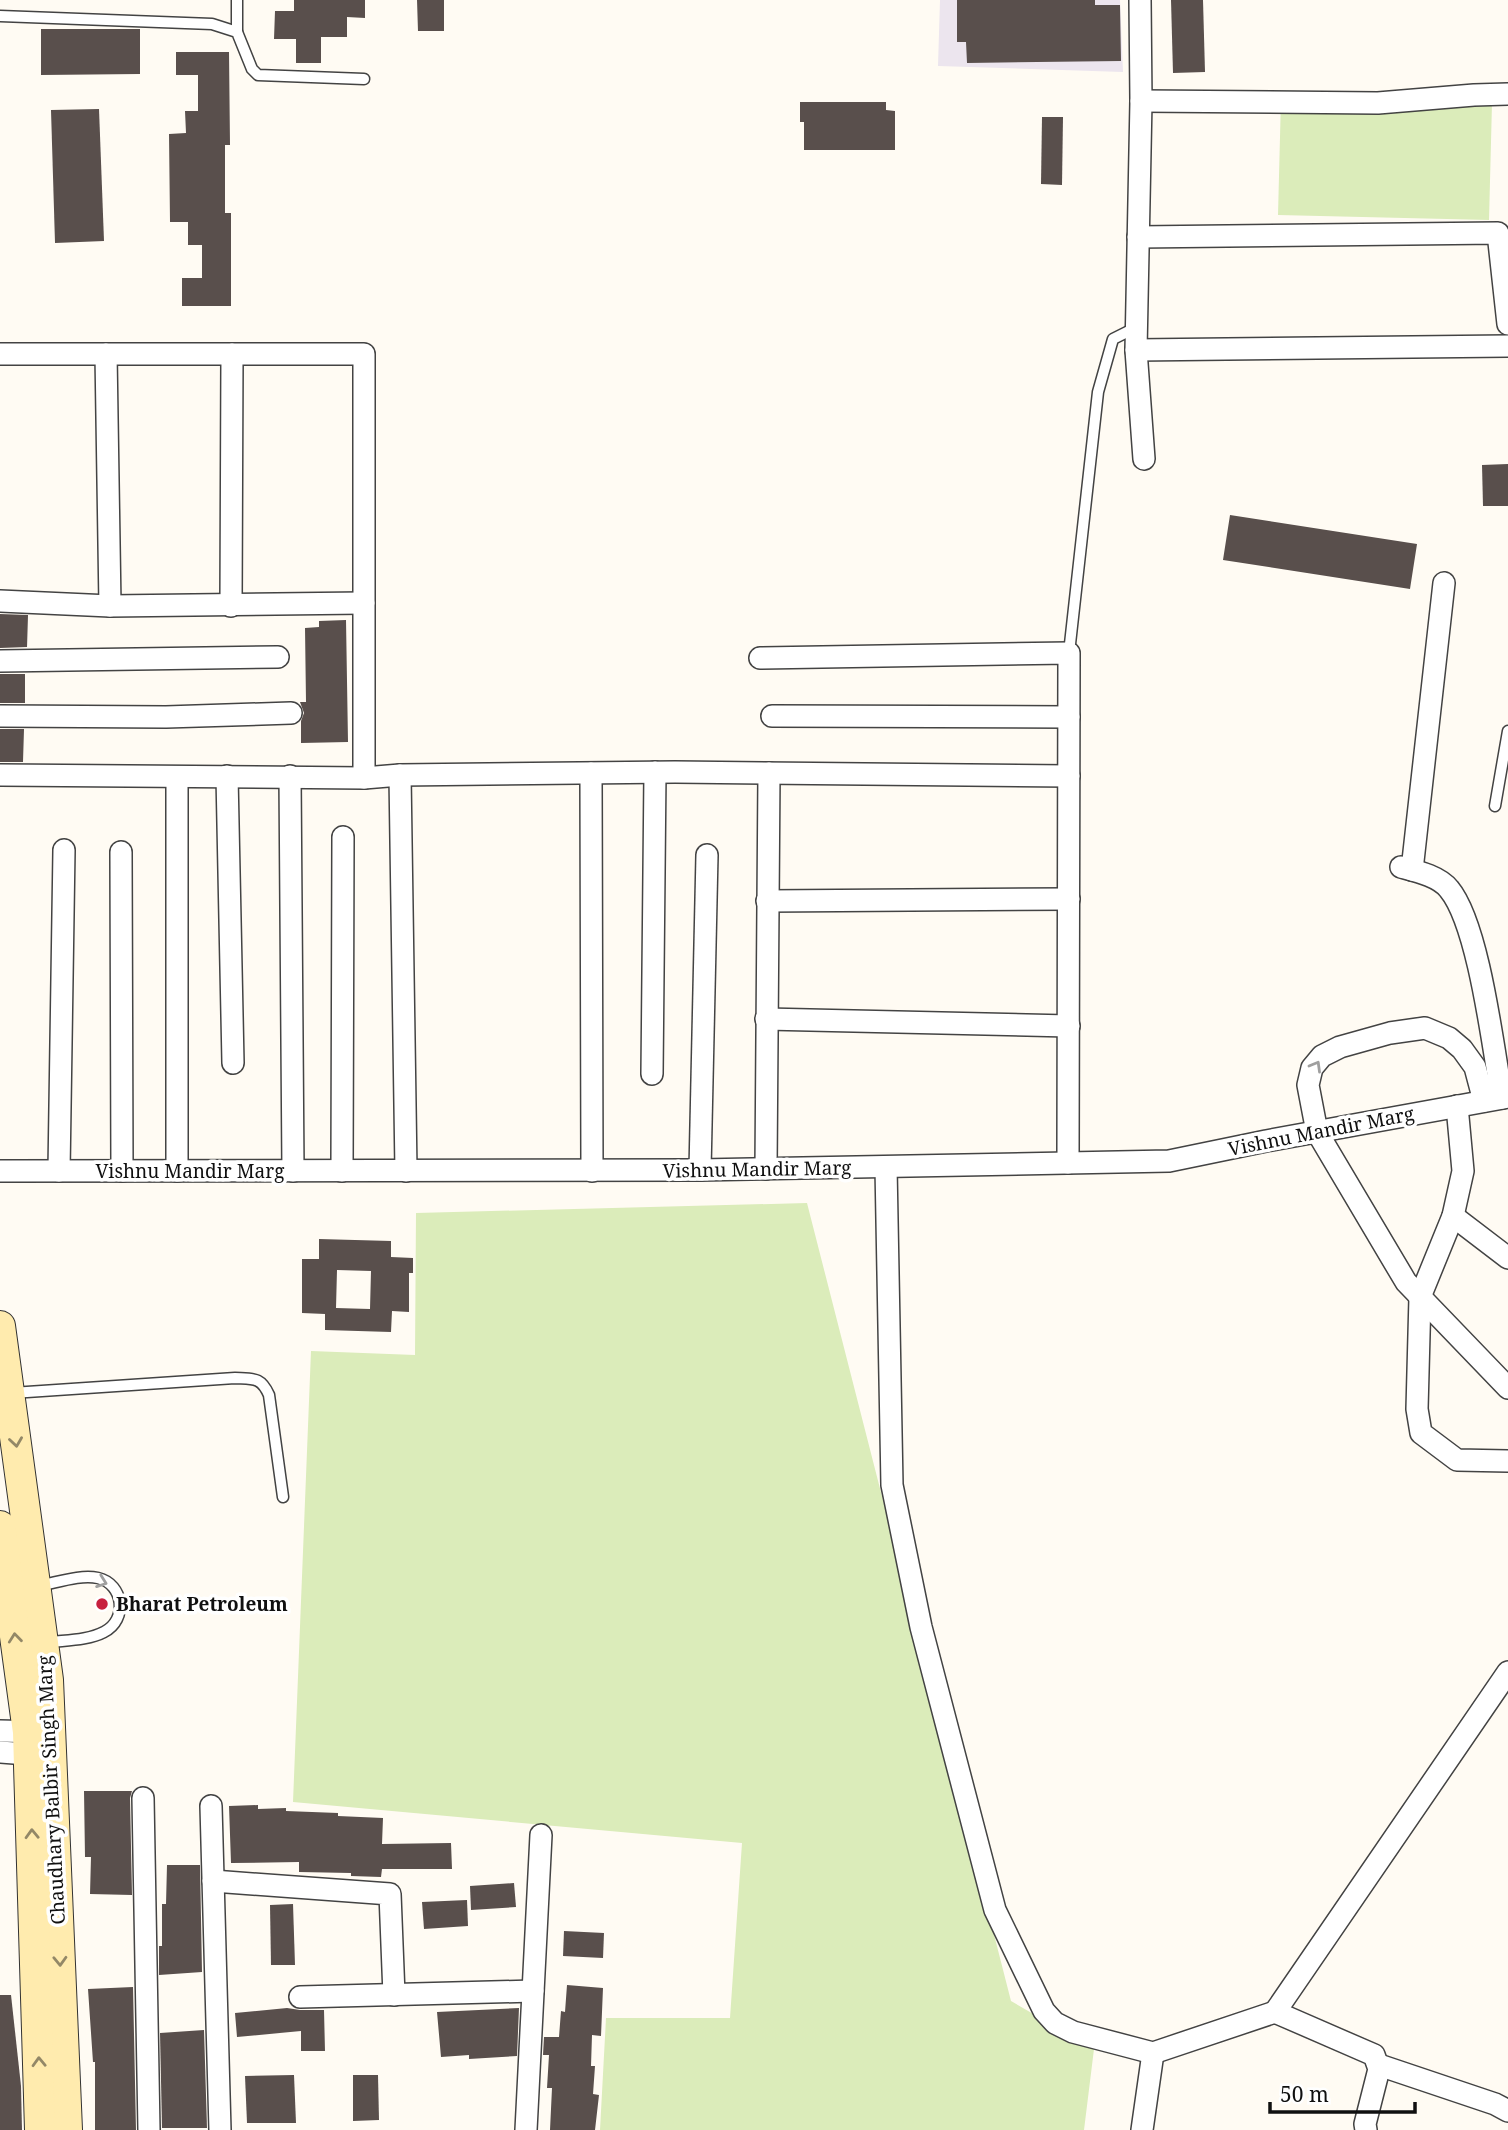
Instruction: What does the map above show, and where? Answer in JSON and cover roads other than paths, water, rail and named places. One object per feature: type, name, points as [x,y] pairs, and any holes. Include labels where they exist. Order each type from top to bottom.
[{"type":"street","points":[[1140,0],[1141,101],[1136,350],[1144,459]]},
{"type":"street","points":[[1141,101],[1378,103],[1508,94]]},
{"type":"street","points":[[1139,237],[1498,233],[1508,324]]},
{"type":"street","points":[[1136,350],[1508,346]]},
{"type":"street","points":[[0,354],[364,354],[364,778]]},
{"type":"street","points":[[106,354],[110,606]]},
{"type":"street","points":[[230,606],[232,354]]},
{"type":"street","points":[[1444,583],[1406,868],[1448,887],[1460,906],[1477,960],[1498,1098]]},
{"type":"street","points":[[0,601],[110,606],[363,603]]},
{"type":"street","points":[[760,658],[1069,653],[1068,1163]]},
{"type":"street","points":[[0,661],[278,657]]},
{"type":"street","points":[[0,716],[166,717],[292,713]]},
{"type":"street","points":[[772,716],[1069,717]]},
{"type":"street","points":[[591,772],[592,1171]]},
{"type":"street","points":[[0,775],[364,778],[401,775],[655,772],[1069,776]]},
{"type":"street","points":[[652,1074],[655,772]]},
{"type":"street","points":[[765,1169],[769,773]]},
{"type":"street","points":[[401,775],[406,1171]]},
{"type":"street","points":[[227,776],[233,1063]]},
{"type":"street","points":[[290,776],[293,1171]]},
{"type":"street","points":[[177,777],[177,1171]]},
{"type":"street","points":[[342,837],[342,1171]]},
{"type":"street","points":[[58,1171],[64,850]]},
{"type":"street","points":[[121,852],[122,1171]]},
{"type":"street","points":[[699,1170],[707,855]]},
{"type":"street","points":[[767,901],[1069,899]]},
{"type":"street","points":[[766,1019],[1069,1026]]},
{"type":"street","points":[[1498,1098],[1462,1049],[1449,1038],[1424,1028],[1340,1047],[1322,1056],[1312,1068],[1308,1085],[1317,1132],[1406,1282],[1508,1388]]},
{"type":"street","name":"Vishnu Mandir Marg","points":[[0,1171],[592,1171],[1169,1161],[1498,1098]]},
{"type":"street","points":[[1457,1106],[1463,1171],[1452,1216],[1420,1297],[1417,1409],[1421,1433],[1457,1460],[1508,1461]]},
{"type":"street","points":[[886,1167],[892,1485],[921,1627],[995,1910],[1044,2011],[1055,2023],[1073,2032],[1153,2053],[1275,2012],[1508,1672]]},
{"type":"street","points":[[1452,1216],[1508,1258]]},
{"type":"street","name":"Chaudhary Balbir Singh Marg","points":[[0,1326],[48,1680],[27,1743],[40,2130]]},
{"type":"street","name":"Chaudhary Balbir Singh Marg","points":[[0,1526],[10,1692],[27,1743],[67,2130]]},
{"type":"street","points":[[143,1798],[149,2130]]},
{"type":"street","points":[[211,1806],[220,2130]]},
{"type":"street","points":[[526,2130],[541,1836]]},
{"type":"street","points":[[213,1881],[390,1894],[394,1995]]},
{"type":"street","points":[[300,1997],[533,1991]]},
{"type":"street","points":[[1275,2012],[1374,2055],[1379,2065],[1363,2128]]},
{"type":"street","points":[[1142,2130],[1153,2053]]},
{"type":"street","points":[[1379,2065],[1508,2110]]},
{"type":"lane","points":[[237,0],[237,32],[252,69],[258,75],[364,79]]},
{"type":"lane","points":[[0,16],[212,24],[237,32]]},
{"type":"lane","points":[[1069,653],[1098,392],[1113,339],[1137,327]]},
{"type":"lane","points":[[1495,806],[1508,731]]},
{"type":"lane","points":[[9,1393],[236,1378],[256,1379],[264,1384],[269,1395],[283,1497]]},
{"type":"lane","points":[[35,1586],[94,1577],[115,1588],[121,1608],[113,1626],[105,1632],[43,1643]]},
{"type":"place","name":"Bharat Petroleum","points":[[102,1604]]}]
